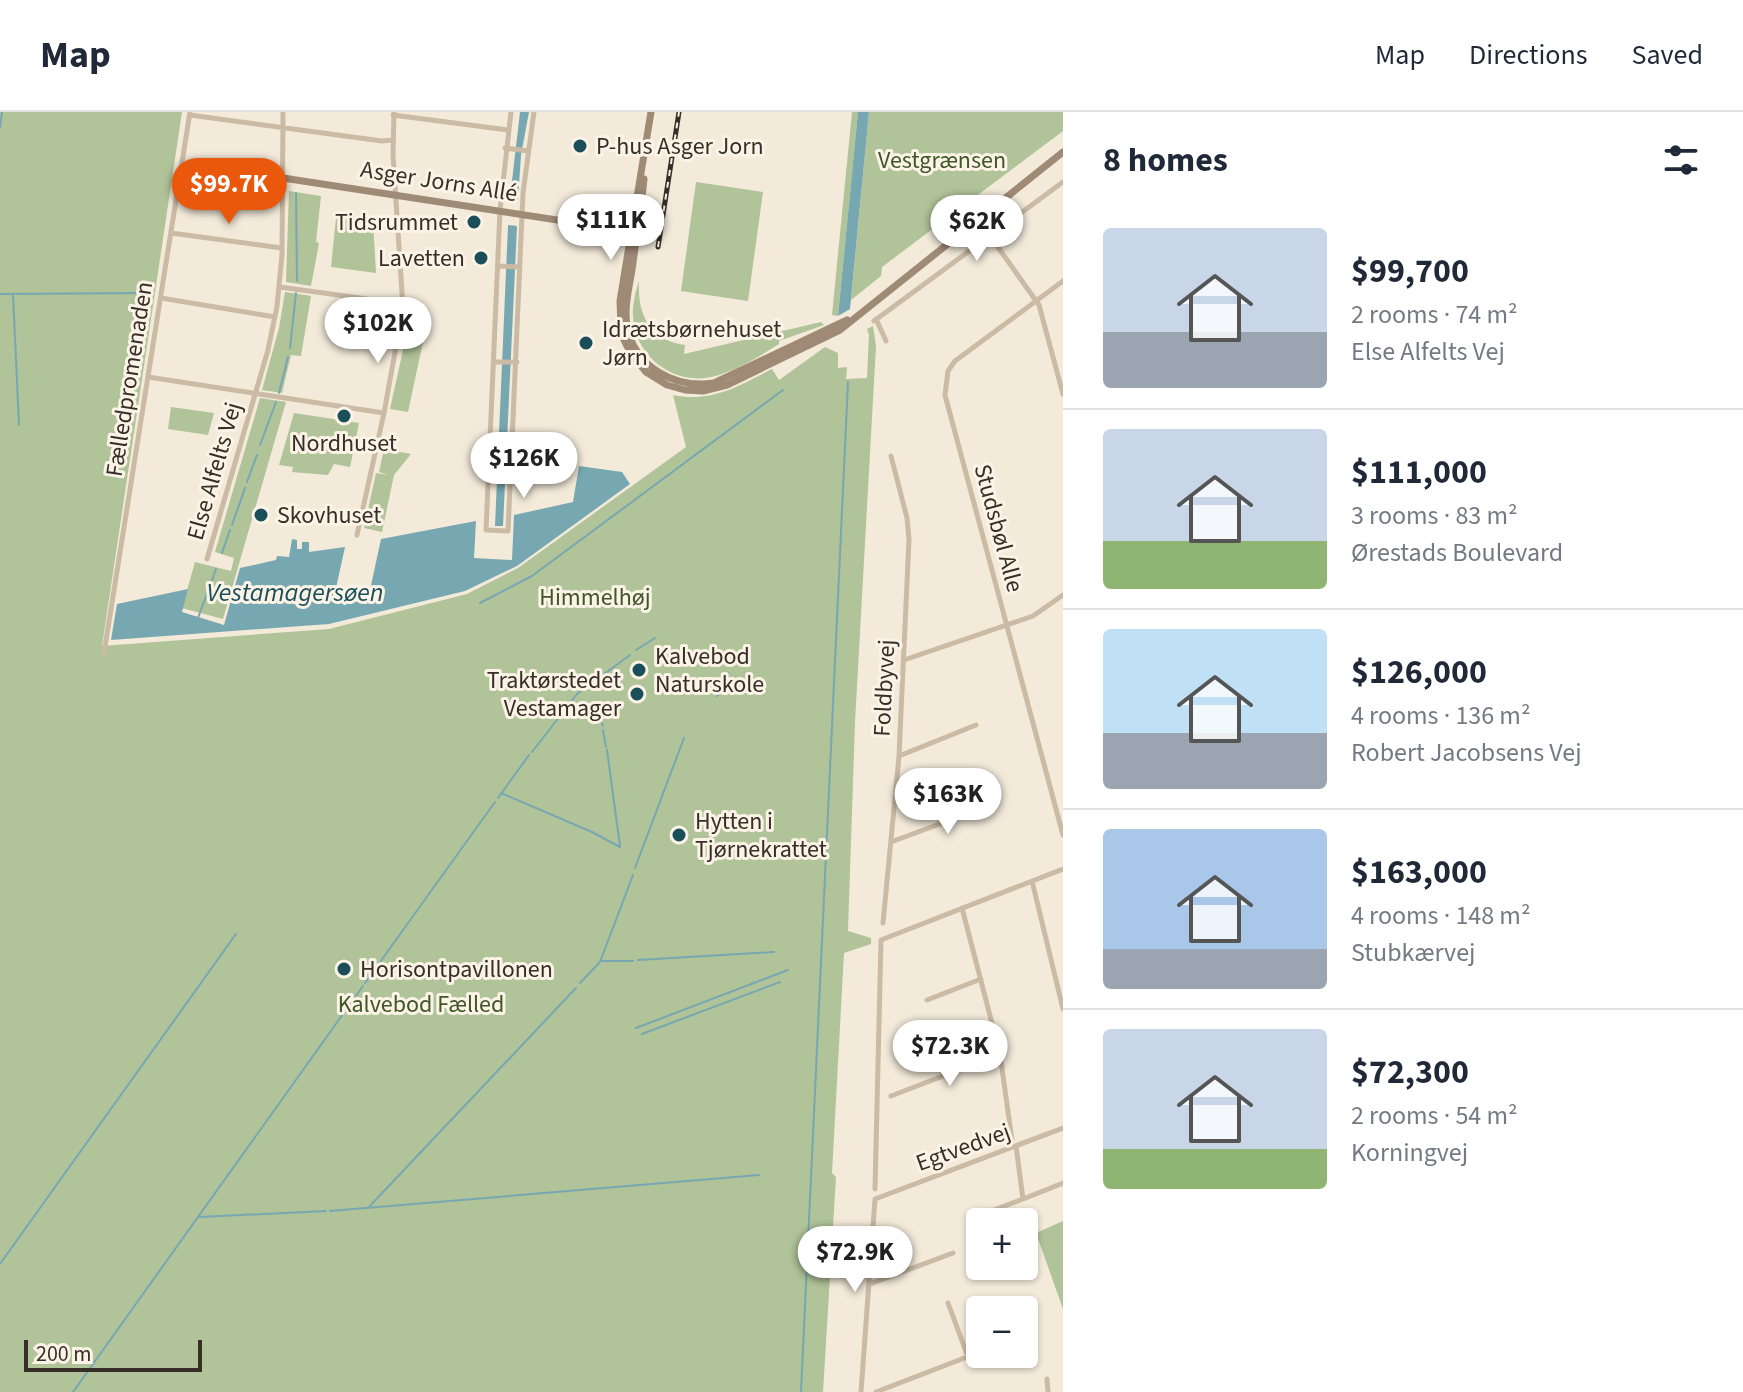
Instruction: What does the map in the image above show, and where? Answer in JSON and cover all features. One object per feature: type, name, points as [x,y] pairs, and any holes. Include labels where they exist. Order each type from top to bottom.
[{"type":"street","name":"Else Alfelts Vej","points":[[207,559],[275,317],[282,248],[283,112]]},
{"type":"street","points":[[511,112],[500,210],[497,362],[486,530],[508,531],[522,214],[526,151],[534,112]]},
{"type":"street","points":[[651,112],[634,232],[620,301],[621,327],[637,363],[656,379],[685,390],[715,389],[828,333],[859,314],[1063,152]]},
{"type":"street","points":[[190,113],[382,141],[393,140]]},
{"type":"street","name":"Fælledpromenaden","points":[[104,653],[190,113]]},
{"type":"street","points":[[357,535],[384,413],[403,304],[393,113],[508,130]]},
{"type":"street","points":[[509,149],[526,151]]},
{"type":"street","name":"Asger Jorns Allé","points":[[283,178],[634,232]]},
{"type":"street","points":[[886,341],[875,320],[1063,182]]},
{"type":"street","points":[[171,233],[282,248]]},
{"type":"street","points":[[990,236],[1037,301],[1063,394]]},
{"type":"street","points":[[498,266],[520,267]]},
{"type":"street","name":"Studsbøl Alle","points":[[1063,281],[955,361],[945,381],[953,427],[1063,835]]},
{"type":"street","points":[[280,287],[403,304]]},
{"type":"street","points":[[161,298],[275,317]]},
{"type":"street","points":[[497,362],[515,362]]},
{"type":"street","name":"Else Alfelts Vej","points":[[148,377],[255,393]]},
{"type":"street","points":[[255,393],[384,413]]},
{"type":"street","name":"Foldbyvej","points":[[883,923],[899,756],[909,539],[907,518],[891,456]]},
{"type":"street","points":[[904,660],[1033,616],[1063,595]]},
{"type":"street","points":[[899,756],[976,725]]},
{"type":"street","points":[[891,842],[996,803]]},
{"type":"street","points":[[875,1189],[881,940],[1063,869]]},
{"type":"street","points":[[1032,881],[1063,1009]]},
{"type":"street","points":[[962,908],[1000,1054],[1012,1140]]},
{"type":"street","points":[[927,1000],[981,979]]},
{"type":"street","points":[[891,1096],[1000,1054]]},
{"type":"street","name":"Egtvedvej","points":[[870,1284],[875,1199],[1063,1128]]},
{"type":"street","points":[[1016,1146],[1023,1199]]},
{"type":"street","points":[[999,1208],[1063,1183]]},
{"type":"street","points":[[861,1392],[870,1284],[953,1253]]},
{"type":"street","points":[[948,1303],[966,1352]]},
{"type":"street","points":[[876,1392],[966,1358]]},
{"type":"street","points":[[1047,1379],[1048,1392]]},
{"type":"green space","name":"Kalvebod Fælled","points":[[0,112],[182,112],[102,646],[329,629],[467,594],[518,568],[686,447],[673,395],[712,395],[772,369],[779,380],[825,347],[838,353],[838,368],[847,367],[846,379],[867,378],[867,329],[873,326],[876,346],[855,722],[848,931],[871,938],[871,944],[844,953],[832,1173],[836,1177],[823,1392],[0,1392]]},
{"type":"green space","points":[[852,112],[858,112],[838,316],[832,315]]},
{"type":"green space","name":"Vestgrænsen","points":[[869,112],[1063,112],[1063,131],[882,267],[881,276],[851,300]]},
{"type":"green space","points":[[696,182],[763,192],[748,301],[681,291]]},
{"type":"green space","points":[[289,191],[321,196],[316,242],[319,243],[311,286],[286,282]]},
{"type":"green space","points":[[336,218],[373,223],[376,273],[331,267]]},
{"type":"green space","points":[[639,280],[640,304],[648,323],[662,338],[685,345],[684,354],[821,322],[824,325],[779,341],[779,344],[744,365],[724,373],[705,378],[679,375],[656,363],[640,343],[633,312]]},
{"type":"green space","points":[[285,292],[311,296],[301,356],[291,355],[282,393],[262,390]]},
{"type":"green space","points":[[424,337],[408,412],[390,409],[405,341]]},
{"type":"green space","points":[[260,398],[286,402],[223,619],[182,608],[195,562],[231,571],[234,558],[215,552]]},
{"type":"green space","points":[[171,407],[214,413],[208,435],[168,429]]},
{"type":"green space","points":[[294,413],[359,423],[350,467],[334,464],[328,475],[292,472],[293,467],[279,465]]},
{"type":"green space","points":[[384,449],[411,454],[394,475],[382,532],[364,528],[376,473],[388,475],[379,472]]},
{"type":"green space","points":[[1063,1221],[1063,1309],[1038,1239],[1038,1232]]},
{"type":"water","points":[[520,112],[529,112],[521,155],[518,200],[510,198]]},
{"type":"water","points":[[858,112],[869,112],[850,309],[838,316]]},
{"type":"water","points":[[508,225],[517,226],[503,526],[495,526]]},
{"type":"water","name":"Vestamagersøen","points":[[579,466],[622,472],[630,484],[517,566],[465,591],[329,624],[111,640],[117,604],[188,589],[182,612],[224,625],[240,568],[276,560],[277,556],[289,557],[292,539],[297,540],[297,549],[302,549],[302,542],[309,542],[309,552],[345,547],[334,597],[367,604],[381,539],[476,521],[474,558],[512,560],[514,515],[573,502]]},
{"type":"waterway","points":[[0,128],[2,112]]},
{"type":"waterway","points":[[296,193],[297,281]]},
{"type":"waterway","points":[[0,294],[151,293]]},
{"type":"waterway","points":[[290,348],[296,293]]},
{"type":"waterway","points":[[13,294],[19,425]]},
{"type":"waterway","points":[[279,393],[288,357]]},
{"type":"waterway","points":[[801,1392],[848,382]]},
{"type":"waterway","points":[[480,603],[532,576],[783,390]]},
{"type":"waterway","points":[[260,445],[276,402]]},
{"type":"waterway","points":[[247,482],[257,455]]},
{"type":"waterway","points":[[232,525],[245,488]]},
{"type":"waterway","points":[[222,553],[230,530]]},
{"type":"waterway","points":[[198,618],[216,569]]},
{"type":"waterway","points":[[636,650],[655,638]]},
{"type":"waterway","points":[[561,714],[577,694],[630,655]]},
{"type":"waterway","points":[[717,696],[725,689],[728,673]]},
{"type":"waterway","points":[[532,752],[560,716]]},
{"type":"waterway","points":[[600,718],[603,726]]},
{"type":"waterway","points":[[603,730],[606,747]]},
{"type":"waterway","points":[[635,868],[684,738]]},
{"type":"waterway","points":[[607,750],[620,846]]},
{"type":"waterway","points":[[498,798],[529,755]]},
{"type":"waterway","points":[[501,793],[620,847]]},
{"type":"waterway","points":[[365,983],[495,802]]},
{"type":"waterway","points":[[580,983],[600,962],[633,875]]},
{"type":"waterway","points":[[0,1264],[236,934]]},
{"type":"waterway","points":[[638,960],[774,952]]},
{"type":"waterway","points":[[602,961],[633,961]]},
{"type":"waterway","points":[[636,1028],[788,970]]},
{"type":"waterway","points":[[642,1034],[780,982]]},
{"type":"waterway","points":[[73,1392],[363,986]]},
{"type":"waterway","points":[[368,1208],[576,988]]},
{"type":"waterway","points":[[330,1211],[759,1175]]},
{"type":"waterway","points":[[199,1217],[326,1211]]},
{"type":"railway","points":[[658,247],[679,112]]},
{"type":"place","name":"P-hus Asger Jorn","points":[[580,146]]},
{"type":"place","name":"Tidsrummet","points":[[474,222]]},
{"type":"place","name":"Lavetten","points":[[481,258]]},
{"type":"place","name":"Idrætsbørnehuset Jørn","points":[[586,343]]},
{"type":"place","name":"Nordhuset","points":[[344,416]]},
{"type":"place","name":"Skovhuset","points":[[261,515]]},
{"type":"place","name":"Kalvebod Naturskole","points":[[639,670]]},
{"type":"place","name":"Traktørstedet Vestamager","points":[[637,694]]},
{"type":"place","name":"Hytten i Tjørnekrattet","points":[[679,835]]},
{"type":"place","name":"Horisontpavillonen","points":[[344,969]]},
{"type":"park label","name":"Himmelhøj","points":[[595,597]]}]
